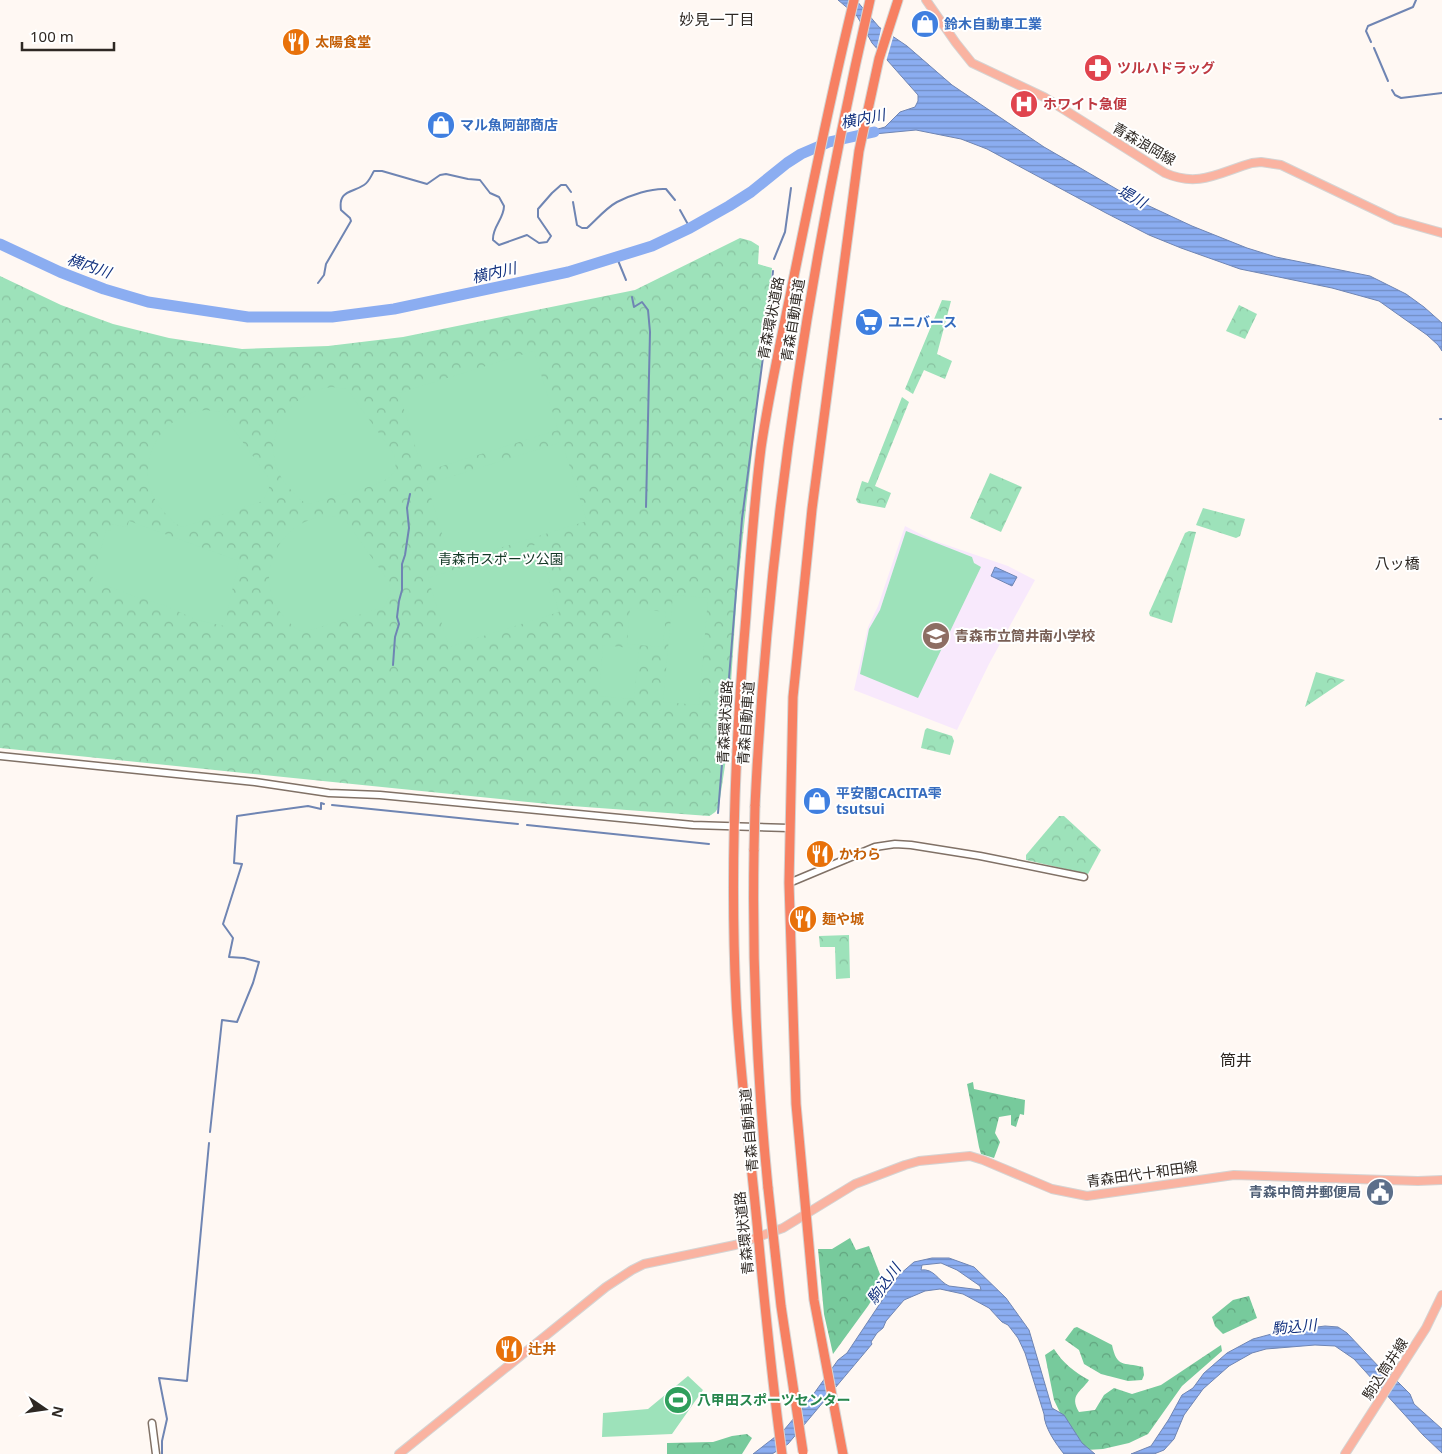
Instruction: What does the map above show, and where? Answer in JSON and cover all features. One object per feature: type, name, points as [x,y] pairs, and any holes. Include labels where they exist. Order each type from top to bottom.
[{"type":"highway","name":"青森環状道路","points":[[782,1454],[747,1138],[736,1002],[734,827],[739,697],[753,518],[761,447],[816,168],[854,0]]},
{"type":"highway","name":"青森自動車道","points":[[803,1453],[781,1306],[761,1123],[754,948],[755,806],[766,641],[798,370],[835,160],[870,0]]},
{"type":"highway","points":[[843,1454],[819,1331],[812,1284],[796,1104],[788,883],[793,697],[806,564],[859,151],[880,59],[898,0]]},
{"type":"main road","name":"青森浪岡線","points":[[926,0],[972,63],[1044,97],[1172,176],[1188,180],[1198,180],[1252,163],[1281,164],[1396,220],[1442,233]]},
{"type":"main road","name":"青森田代十和田線","points":[[399,1454],[606,1287],[632,1270],[654,1261],[734,1245],[783,1228],[848,1188],[870,1177],[919,1161],[966,1156],[983,1160],[1052,1189],[1087,1196],[1234,1175],[1418,1181],[1442,1180]]},
{"type":"main road","name":"駒込筒井線","points":[[1345,1454],[1426,1328],[1442,1295]]},
{"type":"street","points":[[0,756],[255,782],[329,793],[380,795],[524,810],[734,827],[789,828]]},
{"type":"street","points":[[788,883],[875,847],[896,844],[911,844],[980,856],[1084,877]]},
{"type":"street","points":[[152,1423],[156,1454]]},
{"type":"shaded area","name":"青森市立筒井南小学校","points":[[905,526],[932,540],[1008,566],[1035,580],[989,664],[957,730],[854,690],[868,627],[878,606]]},
{"type":"green space","name":"青森市スポーツ公園","points":[[740,238],[751,241],[759,246],[758,264],[772,268],[737,591],[726,759],[719,805],[713,814],[709,816],[558,805],[0,748],[0,276],[61,305],[113,324],[169,338],[242,349],[328,346],[403,337],[635,290]]},
{"type":"green space","points":[[942,300],[951,301],[937,354],[952,361],[945,379],[924,370],[913,394],[905,389]]},
{"type":"green space","points":[[1239,305],[1257,314],[1245,339],[1226,331]]},
{"type":"green space","points":[[534,351],[558,430],[423,472],[399,393]]},
{"type":"green space","points":[[332,387],[347,389],[394,454],[395,469],[391,476],[377,484],[309,504],[297,497],[280,475],[274,459],[274,442],[278,426],[287,412],[299,400],[314,391]]},
{"type":"green space","points":[[902,397],[909,402],[875,486],[891,493],[885,508],[858,503],[856,500],[862,481],[868,483]]},
{"type":"green space","points":[[206,410],[221,412],[268,477],[269,488],[263,501],[183,527],[171,520],[154,498],[149,481],[148,465],[152,449],[161,434],[173,422],[188,414]]},
{"type":"green space","points":[[562,442],[587,521],[451,563],[427,484]]},
{"type":"green space","points":[[990,473],[1022,487],[1001,532],[970,518]]},
{"type":"green space","points":[[1203,508],[1245,519],[1240,536],[1236,538],[1196,525]]},
{"type":"green space","points":[[327,516],[343,517],[389,582],[391,594],[384,607],[304,632],[290,623],[275,604],[270,587],[270,571],[274,555],[282,540],[294,528],[309,520]]},
{"type":"green space","points":[[129,521],[239,561],[224,626],[197,620],[164,605],[92,580],[106,530],[110,531],[112,524],[127,527]]},
{"type":"green space","points":[[906,531],[972,557],[974,563],[981,567],[918,698],[860,674],[869,629],[880,610]]},
{"type":"green space","points":[[1189,531],[1196,532],[1172,623],[1150,616],[1149,613],[1185,533]]},
{"type":"green space","points":[[538,544],[559,612],[449,647],[428,578]]},
{"type":"green space","points":[[673,595],[708,598],[699,705],[663,702]]},
{"type":"green space","points":[[630,608],[666,612],[663,647],[627,644]]},
{"type":"green space","points":[[603,645],[639,649],[634,699],[599,696]]},
{"type":"green space","points":[[1316,672],[1345,680],[1305,707]]},
{"type":"green space","points":[[927,728],[952,736],[954,741],[950,755],[921,748]]},
{"type":"green space","points":[[1059,816],[1064,816],[1101,850],[1088,874],[1026,860],[1026,855]]},
{"type":"green space","points":[[849,935],[850,978],[836,979],[835,947],[820,947],[819,936]]},
{"type":"green space","points":[[973,1082],[974,1089],[1025,1100],[1024,1115],[1020,1114],[1016,1127],[1011,1125],[1011,1115],[999,1117],[995,1133],[1000,1142],[994,1158],[981,1154],[979,1147],[967,1084]]},
{"type":"green space","points":[[850,1238],[856,1250],[869,1246],[883,1282],[833,1354],[824,1314],[818,1249],[832,1249]]},
{"type":"green space","points":[[1249,1296],[1257,1318],[1223,1334],[1215,1326],[1212,1317],[1233,1300]]},
{"type":"green space","points":[[1077,1327],[1112,1345],[1116,1357],[1122,1363],[1143,1367],[1144,1375],[1142,1380],[1128,1381],[1101,1374],[1084,1364],[1079,1350],[1065,1340],[1074,1328]]},
{"type":"green space","points":[[1221,1345],[1222,1351],[1182,1386],[1148,1434],[1129,1443],[1103,1449],[1086,1450],[1072,1438],[1054,1400],[1045,1355],[1054,1349],[1069,1367],[1089,1380],[1077,1394],[1075,1402],[1079,1412],[1095,1410],[1104,1395],[1114,1388],[1132,1394],[1161,1385]]},
{"type":"green space","name":"八甲田スポーツセンター","points":[[688,1376],[703,1390],[672,1434],[602,1437],[603,1413],[648,1409]]},
{"type":"green space","points":[[747,1434],[752,1438],[742,1454],[667,1454],[667,1443],[713,1442]]},
{"type":"water","points":[[838,0],[856,0],[879,27],[907,46],[952,85],[1044,147],[1132,198],[1192,226],[1247,248],[1276,257],[1370,276],[1406,294],[1442,323],[1442,351],[1427,335],[1379,301],[1332,288],[1240,269],[1181,248],[1149,235],[987,149],[961,139],[916,130],[853,136],[885,127],[900,112],[915,107],[918,95],[872,43],[857,16]]},
{"type":"water","points":[[995,567],[1017,577],[1012,586],[991,576]]},
{"type":"water","points":[[932,1258],[949,1258],[974,1267],[1006,1298],[1029,1330],[1052,1408],[1064,1415],[1082,1443],[1095,1454],[1064,1454],[1051,1435],[1025,1353],[1018,1338],[1008,1325],[1002,1322],[989,1308],[963,1294],[940,1289],[925,1291],[904,1300],[877,1333],[871,1342],[872,1344],[788,1444],[772,1454],[753,1454],[784,1430],[810,1399],[838,1360],[847,1353],[899,1275],[914,1262]],"holes":[[[941,1263],[957,1270],[980,1286],[981,1290],[949,1286],[933,1273],[921,1270],[922,1265]]]},
{"type":"water","points":[[1325,1326],[1338,1327],[1347,1333],[1381,1369],[1385,1369],[1410,1394],[1414,1404],[1442,1429],[1442,1453],[1423,1435],[1354,1359],[1335,1346],[1315,1345],[1266,1349],[1252,1353],[1229,1366],[1203,1389],[1184,1415],[1174,1439],[1164,1450],[1154,1454],[1131,1454],[1151,1446],[1182,1395],[1193,1388],[1204,1373],[1227,1353],[1253,1339],[1279,1332]]},
{"type":"pier","points":[[882,25],[894,34],[886,62],[876,51]]},
{"type":"waterway","points":[[1371,42],[1366,31],[1368,26],[1413,7],[1416,0]]},
{"type":"waterway","points":[[1374,48],[1388,81]]},
{"type":"waterway","points":[[1392,90],[1395,95],[1401,98],[1442,93]]},
{"type":"waterway","name":"横内川","points":[[0,244],[60,272],[104,289],[148,302],[248,317],[332,317],[394,309],[568,272],[652,246],[690,228],[729,206],[751,192],[801,154],[829,142],[874,132]]},
{"type":"waterway","name":"横内川","points":[[796,161],[797,156]]},
{"type":"waterway","points":[[318,283],[324,275],[326,264],[351,221],[341,210],[342,199],[347,193],[366,184],[374,171],[382,171],[427,184],[440,175],[446,174],[480,180],[490,193],[499,197],[504,206],[493,235],[493,240],[499,245],[527,235],[539,243],[547,242],[551,236],[538,217],[538,209],[561,185],[566,185],[571,192]]},
{"type":"waterway","points":[[774,259],[785,232],[791,188]]},
{"type":"waterway","points":[[573,202],[577,225],[587,228],[613,205],[623,199],[641,193],[666,189],[675,200]]},
{"type":"waterway","points":[[680,210],[690,228]]},
{"type":"waterway","points":[[617,258],[626,280]]},
{"type":"waterway","points":[[770,301],[773,271]]},
{"type":"waterway","points":[[632,297],[634,307],[642,302],[648,310],[650,332],[646,507]]},
{"type":"waterway","points":[[718,813],[742,519],[769,311]]},
{"type":"waterway","points":[[393,665],[395,637],[399,624],[397,617],[402,590],[402,564],[409,528],[407,508],[410,494]]},
{"type":"waterway","points":[[210,1132],[222,1020],[237,1022],[253,983],[259,962],[229,957],[233,938],[223,924],[242,864],[234,863],[237,816],[308,806],[321,809],[321,803],[324,804]]},
{"type":"waterway","points":[[332,805],[518,824]]},
{"type":"waterway","points":[[527,825],[709,844]]},
{"type":"waterway","points":[[162,1454],[162,1441],[167,1419],[159,1378],[187,1381],[209,1143]]},
{"type":"place","name":"鈴木自動車工業","points":[[925,24]]},
{"type":"place","name":"太陽食堂","points":[[296,42]]},
{"type":"place","name":"ツルハドラッグ","points":[[1098,68]]},
{"type":"place","name":"ホワイト急便","points":[[1024,104]]},
{"type":"place","name":"マル魚阿部商店","points":[[441,125]]},
{"type":"place","name":"ユニバース","points":[[869,322]]},
{"type":"place","name":"青森市立筒井南小学校","points":[[936,636]]},
{"type":"place","name":"平安閣CACITA雫 tsutsui","points":[[817,801]]},
{"type":"place","name":"かわら","points":[[820,854]]},
{"type":"place","name":"麺や城","points":[[803,919]]},
{"type":"place","name":"青森中筒井郵便局","points":[[1380,1192]]},
{"type":"place","name":"辻井","points":[[509,1349]]},
{"type":"place","name":"八甲田スポーツセンター","points":[[678,1400]]},
{"type":"district","name":"妙見一丁目","points":[[717,20]]},
{"type":"district","name":"八ッ橋","points":[[1397,564]]},
{"type":"district","name":"筒井","points":[[1236,1060]]},
{"type":"water label","name":"堤川","points":[[1132,197]]},
{"type":"water label","name":"駒込川","points":[[884,1284]]},
{"type":"water label","name":"駒込川","points":[[1294,1327]]}]
